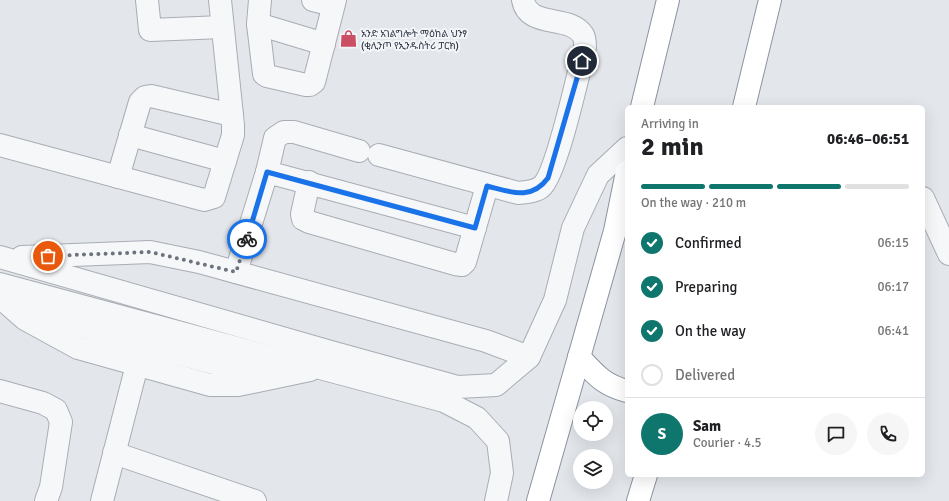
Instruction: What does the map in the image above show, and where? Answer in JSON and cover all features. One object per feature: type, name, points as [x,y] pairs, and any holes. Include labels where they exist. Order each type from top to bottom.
[{"type":"highway","points":[[642,105],[668,0]]},
{"type":"highway","points":[[744,105],[770,0]]},
{"type":"highway","points":[[538,501],[615,231],[625,182]]},
{"type":"highway","points":[[579,358],[603,382],[613,388],[625,391]]},
{"type":"highway","points":[[638,501],[645,477]]},
{"type":"street","points":[[147,0],[150,30],[222,27]]},
{"type":"street","points":[[0,145],[209,200],[214,197],[233,135],[220,0]]},
{"type":"street","points":[[260,0],[258,24],[262,69],[267,76],[310,85],[314,82],[324,44],[327,2]]},
{"type":"street","points":[[236,272],[276,138],[284,132],[294,132],[487,186],[518,193],[541,188],[548,178],[585,47],[583,35],[574,27],[536,17],[524,5],[523,0]]},
{"type":"street","points":[[258,24],[324,44]]},
{"type":"street","points":[[118,177],[140,102],[145,97],[151,96],[232,114]]},
{"type":"street","points":[[130,135],[225,161]]},
{"type":"street","points":[[1,257],[458,387],[496,384],[529,357],[556,300],[573,228],[579,215],[598,175],[625,150]]},
{"type":"street","points":[[267,172],[309,182],[475,228]]},
{"type":"street","points":[[309,182],[302,214],[303,219],[309,222],[462,265],[465,262],[487,186]]},
{"type":"street","points":[[925,202],[949,254]]},
{"type":"street","points":[[1,257],[150,252],[236,272],[486,341],[529,357]]},
{"type":"street","points":[[1,289],[293,363],[320,368],[444,401],[477,418],[498,441],[502,473],[496,501]]},
{"type":"street","points":[[1,289],[25,319],[78,348],[210,385],[238,385],[320,368]]},
{"type":"street","points":[[102,501],[137,365]]},
{"type":"street","points":[[0,391],[43,403],[56,410],[60,422],[51,487],[46,501]]},
{"type":"street","points":[[114,453],[256,501]]},
{"type":"way so far","points":[[48,256],[150,252],[199,262],[236,272],[247,239]]},
{"type":"place","name":"አንድ አገልግሎት ማዕከል ህንፃ (ቂሊንጦ የኢንዱስትሪ ፓርክ)","points":[[348,39]]},
{"type":"route","points":[[247,239],[267,172],[309,182],[475,228],[487,186],[518,193],[531,192],[541,188],[548,178],[556,157],[582,61]]}]
